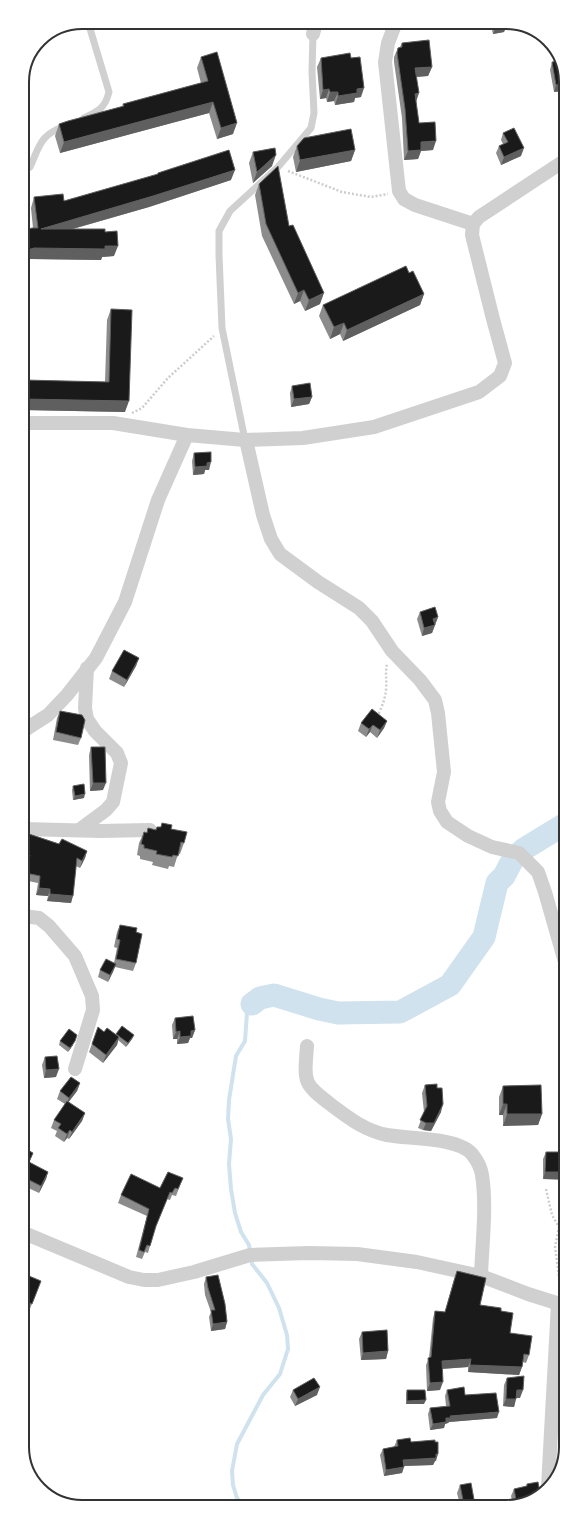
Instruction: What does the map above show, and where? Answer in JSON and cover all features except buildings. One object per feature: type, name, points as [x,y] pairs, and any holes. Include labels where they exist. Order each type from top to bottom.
[{"type":"street","points":[[393,29],[388,43],[385,62],[399,191],[404,199],[415,205],[473,224]]},
{"type":"street","points":[[29,423],[113,423],[187,435],[246,440],[303,438],[374,427],[479,392],[500,376],[505,362],[472,235],[473,224],[479,217],[559,164]]},
{"type":"street","points":[[29,727],[48,715],[67,695],[96,658],[125,602],[158,500],[187,435]]},
{"type":"street","points":[[246,440],[263,515],[271,539],[280,554],[318,582],[359,608],[372,621],[392,651],[420,680],[436,700],[444,772],[438,802],[440,811],[447,822],[468,836],[492,847],[519,853],[538,872],[559,941]]},
{"type":"street","points":[[79,830],[106,810],[113,802],[121,763],[117,753],[95,730],[87,719],[85,708],[87,668]]},
{"type":"street","points":[[29,829],[150,830]]},
{"type":"street","points":[[29,917],[39,918],[49,926],[75,956],[92,996],[93,1010],[74,1069]]},
{"type":"street","points":[[307,1046],[305,1073],[307,1083],[316,1093],[348,1118],[364,1128],[386,1135],[439,1141],[459,1145],[471,1153],[482,1174],[483,1188],[480,1276]]},
{"type":"street","points":[[29,1235],[130,1277],[144,1280],[158,1280],[187,1274],[250,1255],[309,1253],[357,1254],[417,1262],[480,1276],[559,1304]]},
{"type":"street","points":[[549,1478],[559,1344]]},
{"type":"lane","points":[[30,167],[42,140],[48,134],[97,112],[106,103],[108,92],[90,29]]},
{"type":"lane","points":[[246,440],[222,328],[219,231],[230,211],[278,167],[311,128],[314,113],[312,72],[315,29]]},
{"type":"path","points":[[278,167],[336,190],[371,198],[399,191]]},
{"type":"path","points":[[113,423],[142,408],[168,378],[222,328]]},
{"type":"path","points":[[376,718],[382,708],[386,690],[386,670],[392,651]]},
{"type":"path","points":[[546,1189],[552,1215],[559,1226],[555,1247],[559,1280]]},
{"type":"waterway","points":[[252,1004],[260,998],[274,995],[319,1009],[338,1013],[400,1012],[450,985],[484,937],[497,883],[504,876],[513,859],[524,849],[559,828]]},
{"type":"waterway","points":[[238,1500],[233,1485],[232,1471],[237,1444],[263,1395],[280,1374],[288,1349],[287,1335],[279,1308],[267,1283],[252,1264],[249,1245],[241,1232],[235,1213],[231,1189],[229,1164],[231,1139],[228,1119],[229,1100],[236,1056],[245,1041],[247,1012],[252,1004]]}]
